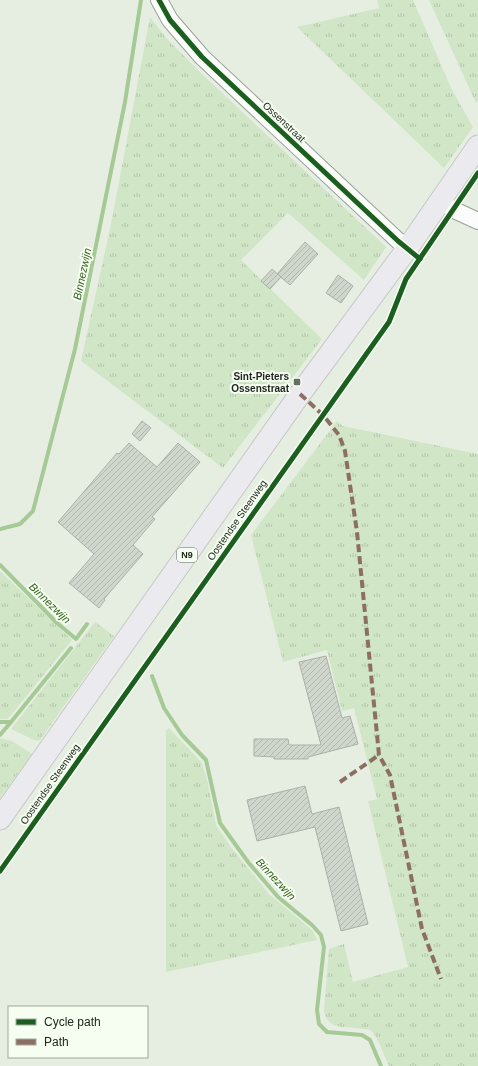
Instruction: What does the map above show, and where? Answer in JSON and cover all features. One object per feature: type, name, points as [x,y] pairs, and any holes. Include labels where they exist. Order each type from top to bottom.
[{"type":"main road","name":"Oostendse Steenweg","points":[[0,819],[300,394],[406,249],[478,146]]},
{"type":"street","name":"Ossenstraat","points":[[159,0],[170,20],[202,57],[406,249]]},
{"type":"street","points":[[440,201],[454,210],[478,221]]},
{"type":"green space","points":[[377,0],[413,0],[452,90],[473,127],[444,168],[297,27],[379,8]]},
{"type":"green space","points":[[429,0],[478,0],[478,100],[476,103]]},
{"type":"green space","points":[[150,17],[168,40],[202,74],[386,247],[364,280],[288,213],[241,260],[322,339],[223,468],[81,361],[111,224]]},
{"type":"green space","points":[[337,421],[343,426],[478,454],[478,1066],[389,1066],[373,1032],[367,1029],[344,1027],[333,1024],[326,1016],[324,1009],[329,949],[344,944],[353,982],[408,967],[368,801],[377,799],[354,708],[342,711],[327,650],[283,662],[251,535]]},
{"type":"green space","points":[[0,571],[72,640],[8,719],[0,719]]},
{"type":"green space","points":[[95,622],[114,636],[40,740],[36,741],[11,729]]},
{"type":"green space","points":[[169,728],[201,762],[207,779],[216,825],[230,846],[269,894],[312,930],[317,940],[166,972],[166,731]]},
{"type":"green space","points":[[0,738],[12,741],[32,754],[0,798]]},
{"type":"building","points":[[305,242],[318,254],[290,285],[277,274]]},
{"type":"building","points":[[272,269],[281,277],[270,289],[261,281]]},
{"type":"building","points":[[338,275],[353,286],[341,303],[326,293]]},
{"type":"building","points":[[142,421],[151,428],[140,441],[132,434]]},
{"type":"building","points":[[129,443],[157,467],[178,443],[200,462],[152,517],[155,519],[133,545],[143,554],[104,599],[105,600],[99,608],[69,583],[94,554],[58,522],[117,453],[119,454]]},
{"type":"building","points":[[326,656],[342,718],[350,716],[358,744],[308,757],[308,759],[274,759],[274,757],[254,756],[254,739],[288,739],[289,745],[321,745],[299,662]]},
{"type":"building","points":[[305,786],[312,814],[339,807],[368,924],[341,931],[315,827],[257,841],[247,800]]},
{"type":"waterway","name":"Binnezwijn","points":[[0,529],[20,524],[33,511],[75,349],[125,102],[141,0]]},
{"type":"waterway","name":"Binnezwijn","points":[[0,565],[56,622],[76,639],[87,624]]},
{"type":"waterway","points":[[0,722],[11,722],[71,648]]},
{"type":"waterway","name":"Binnezwijn","points":[[152,676],[164,708],[182,735],[206,760],[220,823],[248,862],[278,897],[312,925],[321,935],[324,947],[317,1010],[319,1024],[327,1032],[362,1035],[370,1040],[381,1066]]},
{"type":"waterway","points":[[0,735],[11,722]]},
{"type":"marked path","points":[[300,394],[323,415],[339,435],[345,451],[357,532],[379,755],[390,775],[422,929],[441,979]]},
{"type":"marked path","points":[[340,782],[379,755]]},
{"type":"cycle path","points":[[159,0],[170,20],[202,57],[398,241],[420,259]]},
{"type":"cycle path","points":[[0,871],[389,322],[406,279],[478,173]]},
{"type":"place","name":"Sint-Pieters Ossenstraat","points":[[297,382]]}]
